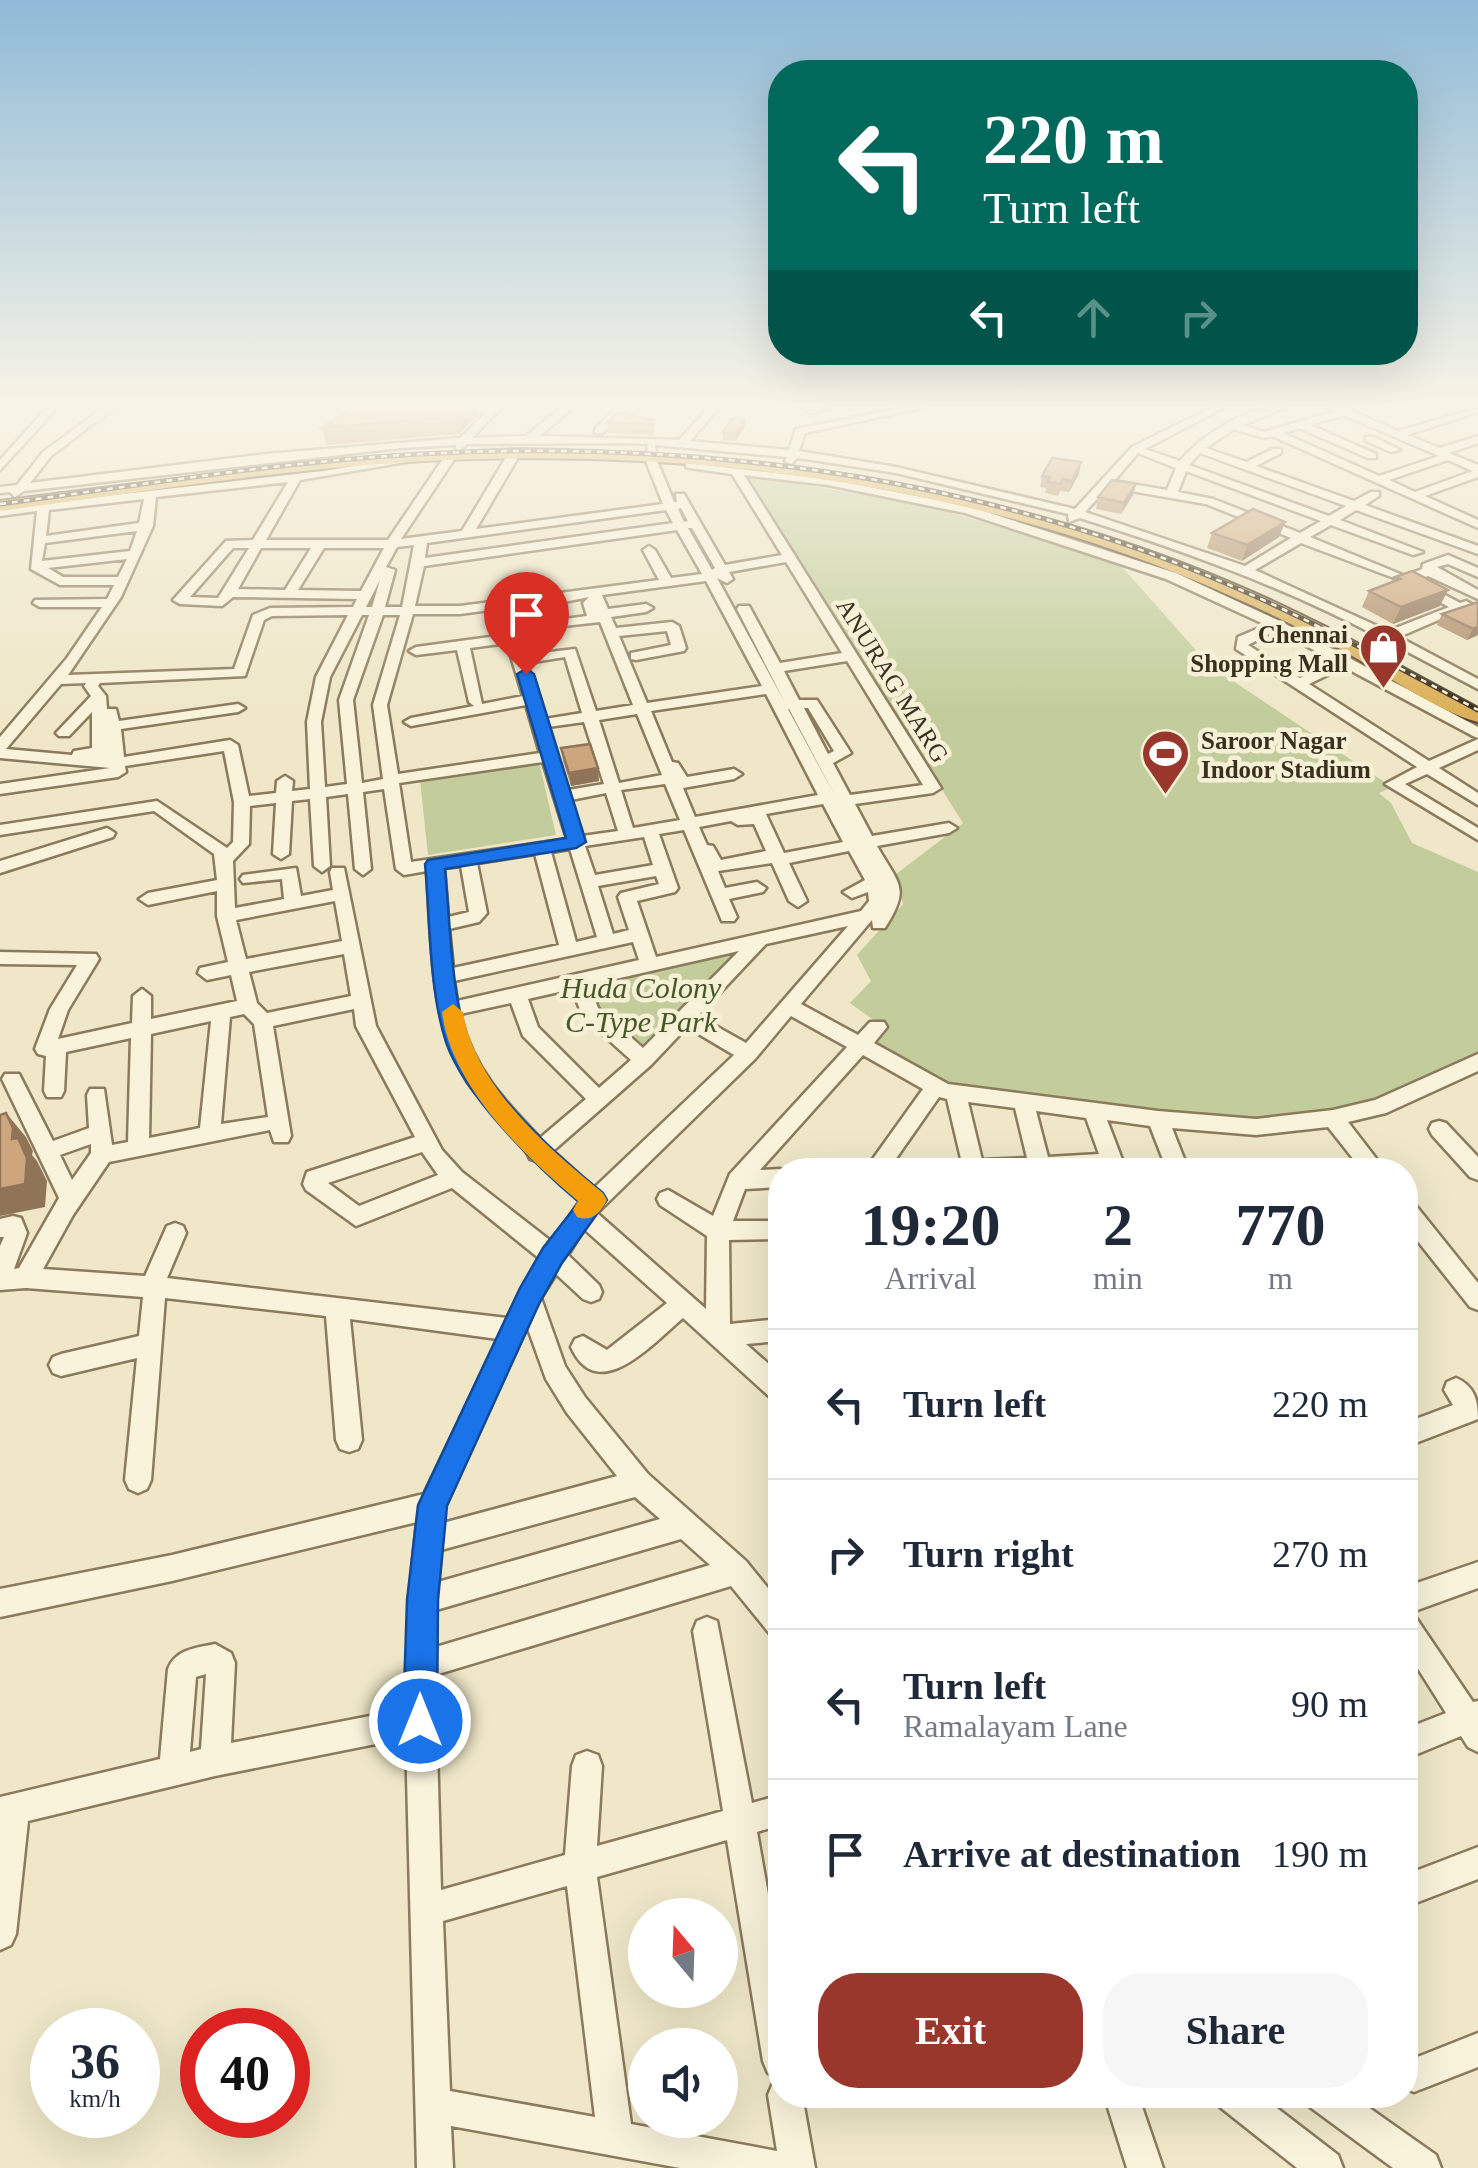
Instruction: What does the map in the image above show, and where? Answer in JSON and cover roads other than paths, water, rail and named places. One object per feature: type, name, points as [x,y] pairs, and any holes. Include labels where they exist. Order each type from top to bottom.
[{"type":"highway","points":[[994,509],[1236,577],[1477,688]]},
{"type":"highway","points":[[1046,509],[1076,516],[1170,558],[1338,652],[1478,716]]},
{"type":"street","points":[[35,566],[44,509]]},
{"type":"street","points":[[98,686],[100,752],[96,755],[12,748],[110,603],[147,526],[150,509]]},
{"type":"street","points":[[277,509],[257,544],[229,592],[222,602],[180,600],[230,544],[257,544],[319,545],[390,548],[586,512],[623,509]]},
{"type":"street","points":[[417,509],[365,594],[320,688],[314,722],[318,793],[366,1026],[424,1138],[454,1178],[591,1292]]},
{"type":"street","points":[[466,535],[481,509]]},
{"type":"street","points":[[680,509],[751,638],[768,689],[785,705],[812,703],[842,751],[841,757],[825,761],[846,800],[860,843]]},
{"type":"street","name":"ANURAG MARG","points":[[760,509],[933,788],[846,800]]},
{"type":"street","points":[[964,509],[1172,576],[1338,652],[1478,733]]},
{"type":"street","points":[[1054,509],[1246,570],[1379,640],[1477,595]]},
{"type":"street","points":[[1076,516],[1083,509]]},
{"type":"street","points":[[1227,509],[1400,578]]},
{"type":"street","points":[[1305,509],[1416,552]]},
{"type":"street","points":[[1246,570],[1345,509]]},
{"type":"street","points":[[1372,509],[1478,550]]},
{"type":"street","points":[[1445,509],[1478,524]]},
{"type":"street","points":[[1400,520],[1416,510]]},
{"type":"street","points":[[418,564],[689,524]]},
{"type":"street","points":[[41,540],[147,526]]},
{"type":"street","points":[[421,540],[408,611],[380,705],[404,868],[694,827],[827,798],[846,800]]},
{"type":"street","points":[[290,594],[319,545]]},
{"type":"street","points":[[363,869],[346,700],[378,612],[381,588],[397,557],[390,548]]},
{"type":"street","points":[[601,609],[653,605],[659,584],[649,550]]},
{"type":"street","points":[[35,566],[135,554]]},
{"type":"street","points":[[601,609],[624,584],[659,584],[791,558]]},
{"type":"street","points":[[1477,595],[1427,566],[1450,560],[1478,573]]},
{"type":"street","points":[[35,566],[60,581],[121,581]]},
{"type":"street","points":[[1456,606],[1407,580],[1431,572],[1477,595]]},
{"type":"street","points":[[229,592],[365,594]]},
{"type":"street","points":[[0,749],[66,686],[240,673],[261,616],[276,611],[408,611],[502,605],[545,594],[672,626],[679,648],[629,654]]},
{"type":"street","points":[[40,603],[110,603]]},
{"type":"street","points":[[502,605],[607,942]]},
{"type":"street","points":[[601,609],[629,654],[642,708],[670,767],[728,917]]},
{"type":"street","points":[[1277,625],[1243,640],[1241,646],[1478,800]]},
{"type":"street","points":[[751,638],[775,668],[785,705],[781,727],[881,880],[893,891],[888,912],[868,936],[838,954]]},
{"type":"street","points":[[416,651],[464,648],[524,668]]},
{"type":"street","points":[[464,648],[476,702]]},
{"type":"street","points":[[411,722],[524,668],[570,652],[626,834]]},
{"type":"street","points":[[1300,683],[1338,652]]},
{"type":"street","points":[[775,668],[851,656]]},
{"type":"street","points":[[58,680],[98,686]]},
{"type":"street","points":[[0,790],[118,772],[112,726],[98,686]]},
{"type":"street","points":[[64,734],[98,686]]},
{"type":"street","points":[[541,724],[768,689]]},
{"type":"street","points":[[112,726],[238,708]]},
{"type":"street","points":[[0,749],[117,762],[227,744],[231,747],[242,802],[241,844],[225,859]]},
{"type":"street","points":[[1478,744],[1392,784],[1478,836]]},
{"type":"street","points":[[242,802],[285,789],[318,793],[355,788],[545,751]]},
{"type":"street","points":[[670,767],[682,783],[734,774]]},
{"type":"street","points":[[624,786],[670,767]]},
{"type":"street","points":[[281,854],[285,789]]},
{"type":"street","points":[[562,796],[605,789]]},
{"type":"street","points":[[0,830],[158,806],[214,846],[225,859],[226,916],[237,969],[256,1014],[272,1130],[210,1134],[138,1148],[102,1144],[60,1147]]},
{"type":"street","points":[[786,858],[949,828]]},
{"type":"street","points":[[595,902],[670,888],[650,831]]},
{"type":"street","points":[[0,867],[107,833]]},
{"type":"street","points":[[541,847],[569,950]]},
{"type":"street","points":[[709,869],[778,856],[798,901]]},
{"type":"street","points":[[441,925],[473,918],[478,913],[468,859]]},
{"type":"street","points":[[435,864],[456,1041],[468,1064],[537,1153],[588,1207],[683,1304],[768,1380]]},
{"type":"street","points":[[588,882],[663,869]]},
{"type":"street","points":[[248,879],[290,872],[290,901]]},
{"type":"street","points":[[226,916],[290,901],[334,877]]},
{"type":"street","points":[[852,892],[881,880]]},
{"type":"street","points":[[435,2168],[420,1721],[422,1600],[432,1505],[552,1256],[588,1207],[748,1054],[838,954],[878,902],[881,880]]},
{"type":"street","points":[[148,899],[224,884]]},
{"type":"street","points":[[719,895],[757,888]]},
{"type":"street","points":[[626,897],[649,964]]},
{"type":"street","points":[[452,1008],[869,915]]},
{"type":"street","points":[[446,976],[640,934]]},
{"type":"street","points":[[537,1153],[644,1060],[760,940]]},
{"type":"street","points":[[207,973],[350,946]]},
{"type":"street","points":[[2,962],[90,959],[53,1026],[46,1049],[141,1030],[361,1001]]},
{"type":"street","points":[[578,980],[590,1012],[644,1060]]},
{"type":"street","points":[[517,994],[530,1031],[598,1100]]},
{"type":"street","points":[[138,1148],[142,996]]},
{"type":"street","points":[[789,1006],[945,1090],[1158,1119],[1256,1127],[1333,1118],[1379,1107],[1478,1062]]},
{"type":"street","points":[[685,1017],[748,1054]]},
{"type":"street","points":[[210,1134],[220,1018]]},
{"type":"street","points":[[718,1336],[718,1232],[738,1180],[877,1027]]},
{"type":"street","points":[[54,1090],[56,1049]]},
{"type":"street","points":[[12,1079],[71,1200]]},
{"type":"street","points":[[945,1090],[967,1158]]},
{"type":"street","points":[[886,1158],[945,1090]]},
{"type":"street","points":[[26,1278],[102,1144],[98,1095]]},
{"type":"street","points":[[1024,1100],[1038,1158]]},
{"type":"street","points":[[1093,1109],[1111,1158]]},
{"type":"street","points":[[1333,1118],[1365,1158]]},
{"type":"street","points":[[1158,1119],[1173,1158]]},
{"type":"street","points":[[1439,1130],[1478,1171]]},
{"type":"street","points":[[302,1174],[424,1138]]},
{"type":"street","points":[[424,1138],[315,1178],[314,1184],[356,1216],[454,1178]]},
{"type":"street","points":[[738,1180],[768,1179]]},
{"type":"street","points":[[668,1199],[718,1232],[768,1230]]},
{"type":"street","points":[[0,1228],[13,1225],[16,1233],[0,1278],[154,1286],[514,1330]]},
{"type":"street","points":[[1418,1225],[1478,1300]]},
{"type":"street","points":[[138,1480],[154,1286],[176,1232]]},
{"type":"street","points":[[529,1297],[555,1371],[576,1405],[639,1483],[736,1572],[768,1610]]},
{"type":"street","points":[[583,1347],[599,1362],[612,1361],[683,1304]]},
{"type":"street","points":[[336,1307],[348,1440]]},
{"type":"street","points":[[718,1336],[768,1331]]},
{"type":"street","points":[[61,1365],[150,1344]]},
{"type":"street","points":[[1418,1430],[1467,1411]]},
{"type":"street","points":[[428,1540],[639,1483]]},
{"type":"street","points":[[0,1603],[172,1568],[432,1505]]},
{"type":"street","points":[[422,1600],[682,1526]]},
{"type":"street","points":[[420,1666],[736,1572]]},
{"type":"street","points":[[1418,1596],[1478,1575]]},
{"type":"street","points":[[707,1631],[768,1954]]},
{"type":"street","points":[[1418,1642],[1474,1723],[1418,1740]]},
{"type":"street","points":[[174,1772],[182,1670],[191,1662],[216,1658],[221,1663],[215,1762]]},
{"type":"street","points":[[0,1934],[7,1810],[215,1762],[420,1721]]},
{"type":"street","points":[[587,1766],[580,1866],[614,2137]]},
{"type":"street","points":[[426,1910],[768,1813]]},
{"type":"street","points":[[1418,1886],[1478,1863]]},
{"type":"street","points":[[1418,2073],[1478,2050]]},
{"type":"street","points":[[433,2105],[775,2168]]},
{"type":"street","points":[[787,2108],[797,2168]]},
{"type":"street","points":[[1125,2108],[1144,2168]]},
{"type":"street","points":[[1249,2108],[1325,2168]]},
{"type":"street","points":[[1339,2108],[1415,2165]]},
{"type":"railway","points":[[1007,509],[1124,544],[1215,579],[1478,710]]},
{"type":"place","name":"Chennai Shopping Mall","points":[[1383,690]]},
{"type":"place","name":"Saroor Nagar Indoor Stadium","points":[[1166,796]]},
{"type":"park label","name":"Huda Colony C-Type Park","points":[[641,1005]]}]
